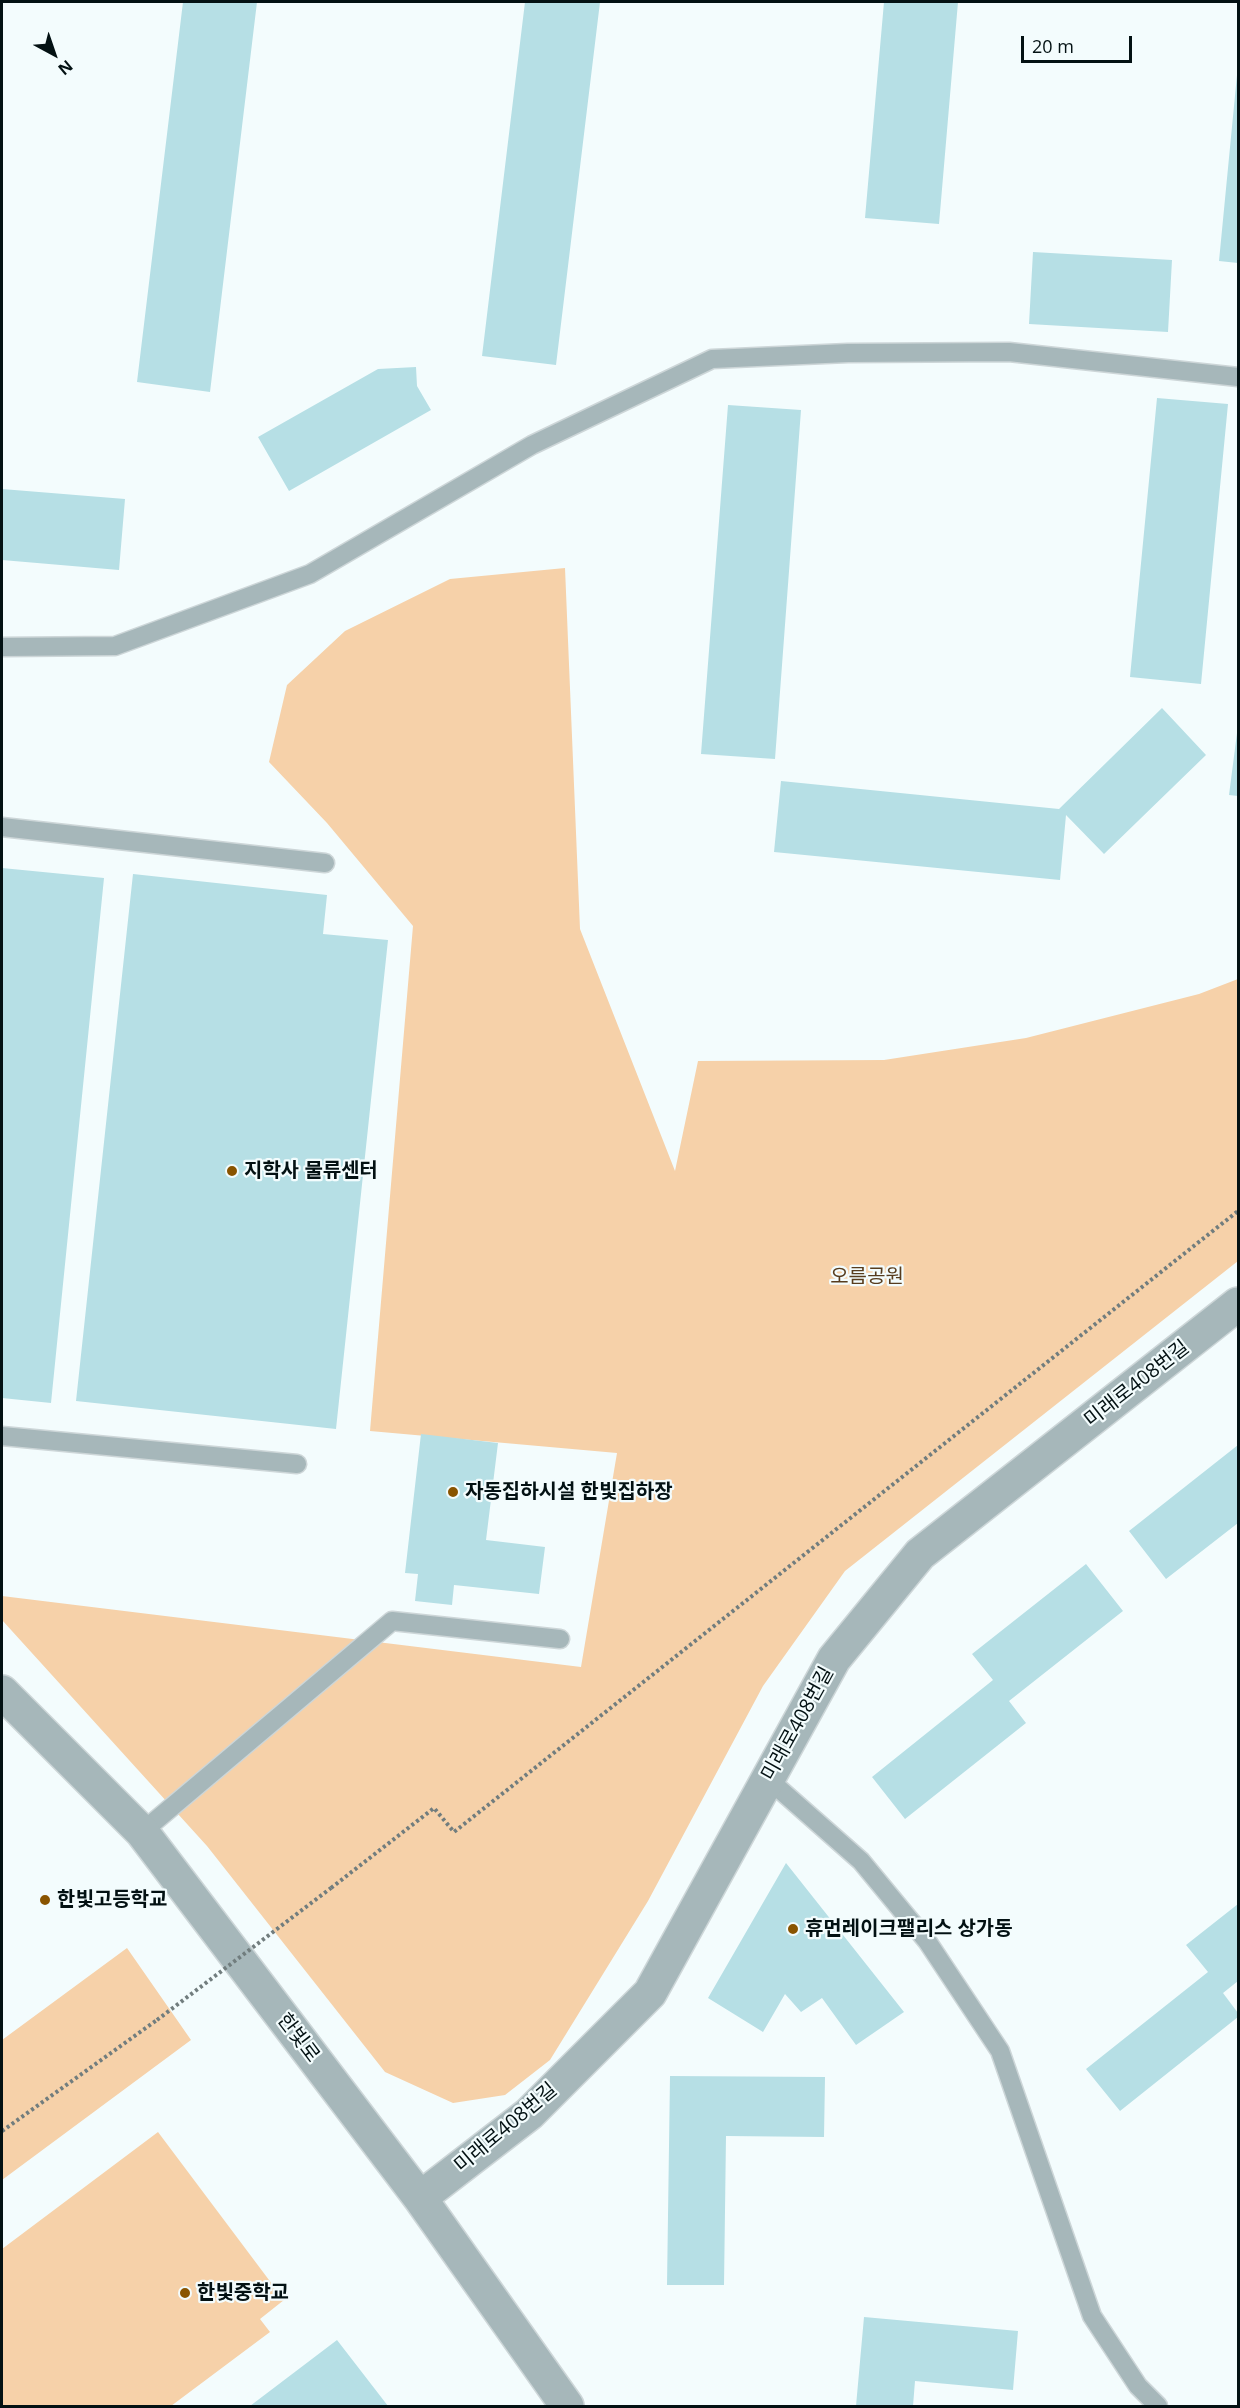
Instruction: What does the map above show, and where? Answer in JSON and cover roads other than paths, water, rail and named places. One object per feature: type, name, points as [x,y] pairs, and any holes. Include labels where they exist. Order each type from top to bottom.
[{"type":"street","name":"미래로408번길","points":[[420,2198],[529,2114],[650,1993],[834,1659],[920,1554],[1239,1304]]},
{"type":"street","name":"한빛로","points":[[2,1692],[142,1832],[420,2198],[567,2406]]},
{"type":"lane","points":[[2,648],[115,646],[310,574],[532,445],[712,359],[848,353],[1009,352],[1239,377]]},
{"type":"lane","points":[[2,827],[325,863]]},
{"type":"lane","points":[[2,1436],[297,1464]]},
{"type":"lane","points":[[142,1832],[392,1621],[560,1639]]},
{"type":"lane","points":[[768,1779],[861,1861],[927,1941],[1000,2051],[1092,2316],[1138,2386],[1158,2406]]},
{"type":"place","name":"지학사 물류센터","points":[[232,1171]]},
{"type":"place","name":"자동집하시설 한빛집하장","points":[[453,1492]]},
{"type":"place","name":"한빛고등학교","points":[[45,1900]]},
{"type":"place","name":"휴먼레이크팰리스 상가동","points":[[793,1929]]},
{"type":"place","name":"한빛중학교","points":[[185,2293]]},
{"type":"park label","name":"오름공원","points":[[867,1277]]}]
